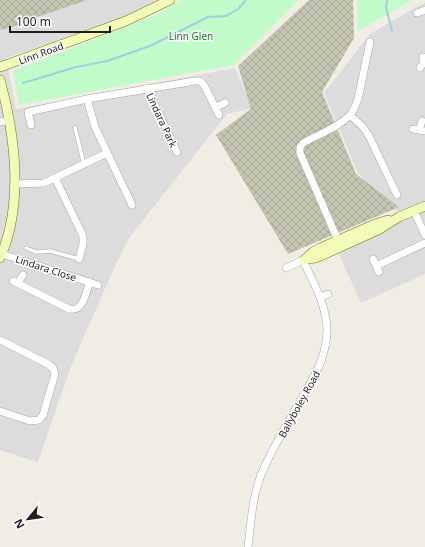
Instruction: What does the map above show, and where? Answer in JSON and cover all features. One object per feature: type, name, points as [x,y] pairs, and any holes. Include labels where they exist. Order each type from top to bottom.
[{"type":"street","name":"Linn Road","points":[[0,67],[120,24],[166,1]]},
{"type":"street","points":[[417,13],[425,10]]},
{"type":"street","points":[[339,244],[303,159],[300,147],[303,143],[334,126],[350,115],[358,98],[370,42]]},
{"type":"street","points":[[0,80],[4,121],[12,139],[14,184],[11,221],[1,256]]},
{"type":"street","name":"Lindara Park","points":[[31,125],[28,112],[147,88],[199,81],[204,85],[219,115]]},
{"type":"street","name":"Lindara Park","points":[[147,88],[176,152]]},
{"type":"street","points":[[87,99],[93,123],[132,205]]},
{"type":"street","points":[[216,108],[225,103]]},
{"type":"street","points":[[350,115],[363,127],[369,136],[397,195]]},
{"type":"street","points":[[419,130],[422,120]]},
{"type":"street","points":[[14,184],[44,183],[107,153]]},
{"type":"street","points":[[55,178],[83,236],[83,244],[79,259]]},
{"type":"street","points":[[286,268],[305,259],[313,252],[339,244],[375,224],[399,218],[425,206]]},
{"type":"street","points":[[414,211],[425,235]]},
{"type":"street","points":[[376,265],[425,243]]},
{"type":"street","name":"Lindara Close","points":[[1,256],[98,285]]},
{"type":"street","name":"Ballyboley Road","points":[[248,547],[254,498],[261,476],[288,423],[322,363],[327,327],[320,297],[305,259]]},
{"type":"street","name":"Lindara Close","points":[[23,275],[16,282],[73,310],[81,305],[90,282]]},
{"type":"street","points":[[320,297],[328,294]]},
{"type":"street","points":[[0,340],[48,364],[52,367],[55,373],[43,415],[39,420],[30,421],[0,411]]},
{"type":"lane","points":[[75,128],[84,164]]},
{"type":"lane","points":[[26,248],[36,252],[50,251],[79,259]]},
{"type":"shaded area","points":[[0,0],[157,0],[135,14],[6,58],[16,109],[235,68],[252,108],[227,114],[129,238],[71,366],[38,462],[0,450]]},
{"type":"shaded area","points":[[0,0],[87,0],[25,21],[25,23],[0,30]]},
{"type":"shaded area","points":[[309,0],[353,0],[354,38],[322,92],[356,174],[399,207],[288,254],[216,135],[251,109],[238,66]]},
{"type":"shaded area","points":[[425,2],[425,274],[361,303],[338,252],[405,219],[358,173],[324,93],[370,34]]},
{"type":"green space","name":"Linn Glen","points":[[181,0],[299,0],[233,65],[19,105],[13,71],[156,15]]},
{"type":"green space","points":[[357,0],[412,0],[358,31]]},
{"type":"waterway","points":[[23,83],[76,67],[107,61],[150,46],[208,17],[226,16],[238,9],[246,0]]},
{"type":"waterway","points":[[387,0],[386,7],[392,31]]}]
